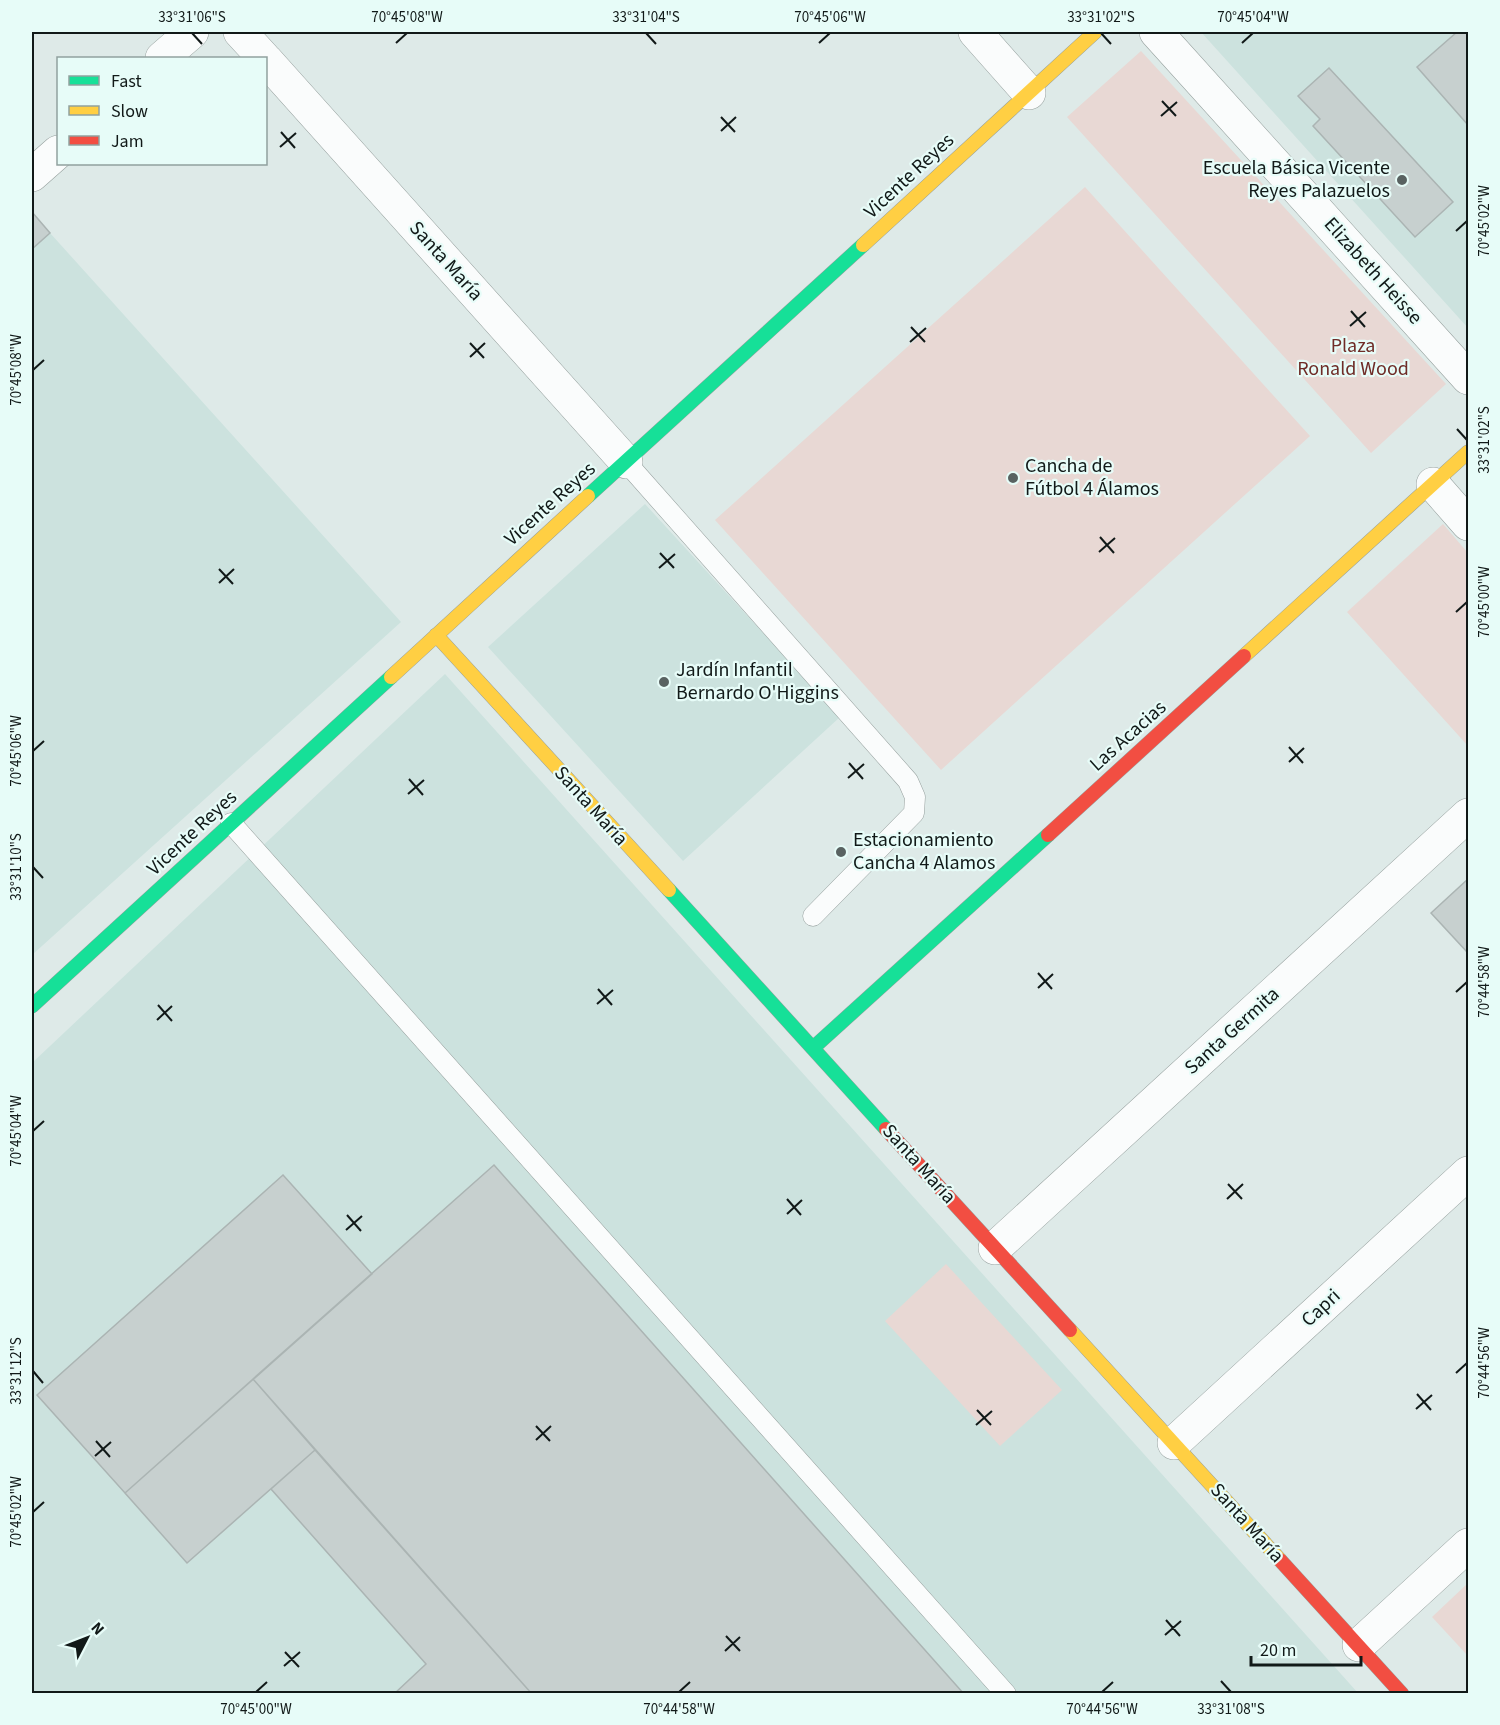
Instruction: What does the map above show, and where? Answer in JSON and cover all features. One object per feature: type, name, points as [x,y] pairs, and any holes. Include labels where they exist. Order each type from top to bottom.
[{"type":"street","points":[[163,57],[192,32]]},
{"type":"street","name":"Santa María","points":[[240,32],[263,57]]},
{"type":"street","points":[[975,32],[1029,93]]},
{"type":"street","name":"Vicente Reyes","points":[[32,1006],[1095,32]]},
{"type":"street","name":"Elizabeth Heisse","points":[[1156,32],[1468,378]]},
{"type":"street","name":"Santa María","points":[[267,61],[626,462]]},
{"type":"street","points":[[32,175],[57,153]]},
{"type":"street","name":"Las Acacias","points":[[813,1048],[1468,452]]},
{"type":"street","points":[[1433,484],[1468,524]]},
{"type":"street","name":"Santa María","points":[[436,635],[1402,1694]]},
{"type":"street","name":"Santa Germita","points":[[995,1248],[1468,814]]},
{"type":"street","name":"Capri","points":[[1174,1443],[1468,1173]]},
{"type":"street","points":[[1359,1645],[1466,1552]]},
{"type":"lane","points":[[626,462],[908,781],[915,797],[914,813],[813,916]]},
{"type":"lane","points":[[231,823],[1006,1694]]},
{"type":"shaded area","name":"Escuela Básica Vicente Reyes Palazuelos","points":[[1201,32],[1468,32],[1468,328]]},
{"type":"shaded area","points":[[32,213],[401,622],[32,955]]},
{"type":"shaded area","name":"Jardín Infantil Bernardo O'Higgins","points":[[645,504],[840,717],[683,861],[488,647]]},
{"type":"shaded area","points":[[445,674],[1358,1693],[32,1694],[32,1063]]},
{"type":"green space","name":"Plaza Ronald Wood","points":[[1141,51],[1446,384],[1371,453],[1067,117]]},
{"type":"green space","name":"Cancha de Fútbol 4 Álamos","points":[[1085,187],[1310,436],[941,770],[715,520]]},
{"type":"green space","points":[[1443,524],[1468,553],[1468,746],[1347,612]]},
{"type":"green space","points":[[946,1264],[1062,1390],[1000,1446],[885,1321]]},
{"type":"green space","points":[[1468,1583],[1468,1656],[1432,1617]]},
{"type":"building","points":[[1457,32],[1468,32],[1468,125],[1417,67]]},
{"type":"building","points":[[1329,68],[1453,202],[1415,237],[1313,126],[1320,119],[1298,96]]},
{"type":"building","points":[[32,212],[50,233],[32,249]]},
{"type":"building","points":[[1468,879],[1468,953],[1431,913]]},
{"type":"building","points":[[494,1165],[964,1694],[532,1694],[253,1379]]},
{"type":"building","points":[[283,1175],[372,1274],[125,1493],[37,1395]]},
{"type":"building","points":[[253,1379],[315,1450],[187,1563],[125,1493]]},
{"type":"building","points":[[315,1450],[532,1694],[394,1694],[426,1664],[271,1489]]},
{"type":"traffic: fast","points":[[588,496],[863,245]]},
{"type":"traffic: fast","points":[[32,1006],[391,677]]},
{"type":"traffic: fast","points":[[813,1048],[1048,835]]},
{"type":"traffic: fast","points":[[669,890],[886,1129]]},
{"type":"traffic: slow","points":[[863,245],[1095,32]]},
{"type":"traffic: slow","points":[[1244,656],[1468,452]]},
{"type":"traffic: slow","points":[[391,677],[588,496]]},
{"type":"traffic: slow","points":[[436,635],[669,890]]},
{"type":"traffic: slow","points":[[1070,1330],[1280,1560]]},
{"type":"traffic: jam","points":[[1048,835],[1244,656]]},
{"type":"traffic: jam","points":[[886,1129],[1070,1330]]},
{"type":"traffic: jam","points":[[1280,1560],[1402,1694]]},
{"type":"place","name":"Escuela Básica Vicente Reyes Palazuelos","points":[[1402,180]]},
{"type":"place","name":"Cancha de Fútbol 4 Álamos","points":[[1013,478]]},
{"type":"place","name":"Jardín Infantil Bernardo O'Higgins","points":[[664,682]]},
{"type":"place","name":"Estacionamiento Cancha 4 Alamos","points":[[841,852]]}]
